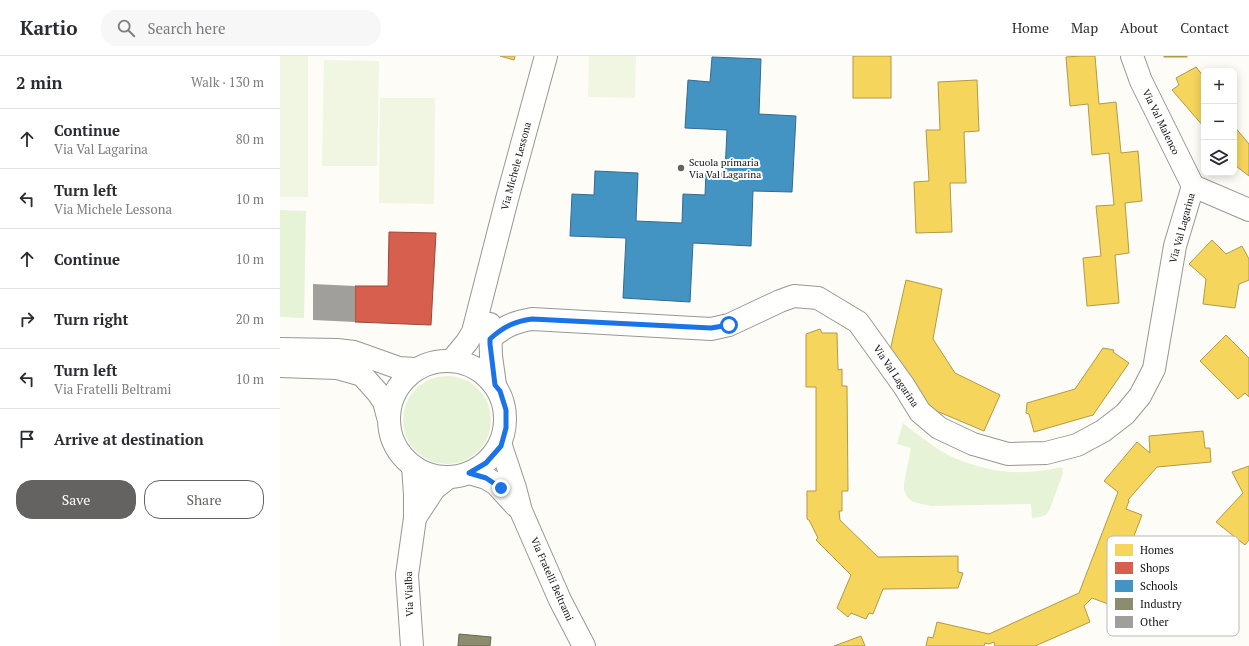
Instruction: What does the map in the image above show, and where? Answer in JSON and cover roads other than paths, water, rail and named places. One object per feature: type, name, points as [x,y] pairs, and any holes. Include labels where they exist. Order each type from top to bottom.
[{"type":"street","name":"Via Michele Lessona","points":[[452,360],[472,336],[546,56]]},
{"type":"street","name":"Via Val Malenco","points":[[1132,56],[1141,81],[1193,186]]},
{"type":"street","name":"Via Val Lagarina","points":[[490,339],[502,328],[523,320],[532,319],[711,328],[729,325],[794,296],[818,298],[858,322],[904,386],[920,412],[939,428],[973,444],[1008,454],[1046,453],[1077,445],[1103,431],[1125,414],[1140,396],[1154,370],[1175,246],[1193,186],[1249,210]]},
{"type":"street","name":"Via Michele Lessona","points":[[488,277],[491,356],[495,385]]},
{"type":"street","points":[[280,349],[337,350],[354,352],[399,368],[415,369]]},
{"type":"street","points":[[280,366],[337,368],[362,375],[384,402],[391,436],[399,453],[413,466],[429,474],[459,475],[486,463],[501,446],[506,428],[506,410],[500,391],[488,376],[471,365],[452,360],[434,362],[415,369],[401,382],[392,398],[388,417]]},
{"type":"street","name":"Via Fratelli Beltrami","points":[[501,446],[521,511],[560,600],[584,646]]},
{"type":"street","name":"Via Vialba","points":[[412,646],[407,575],[415,518],[413,466]]},
{"type":"street","name":"Via Fratelli Beltrami","points":[[459,475],[486,478],[496,484],[521,511]]},
{"type":"street","name":"Via Vialba","points":[[415,518],[434,489],[459,475]]},
{"type":"place","name":"Scuola primaria Via Val Lagarina","points":[[681,168]]}]
